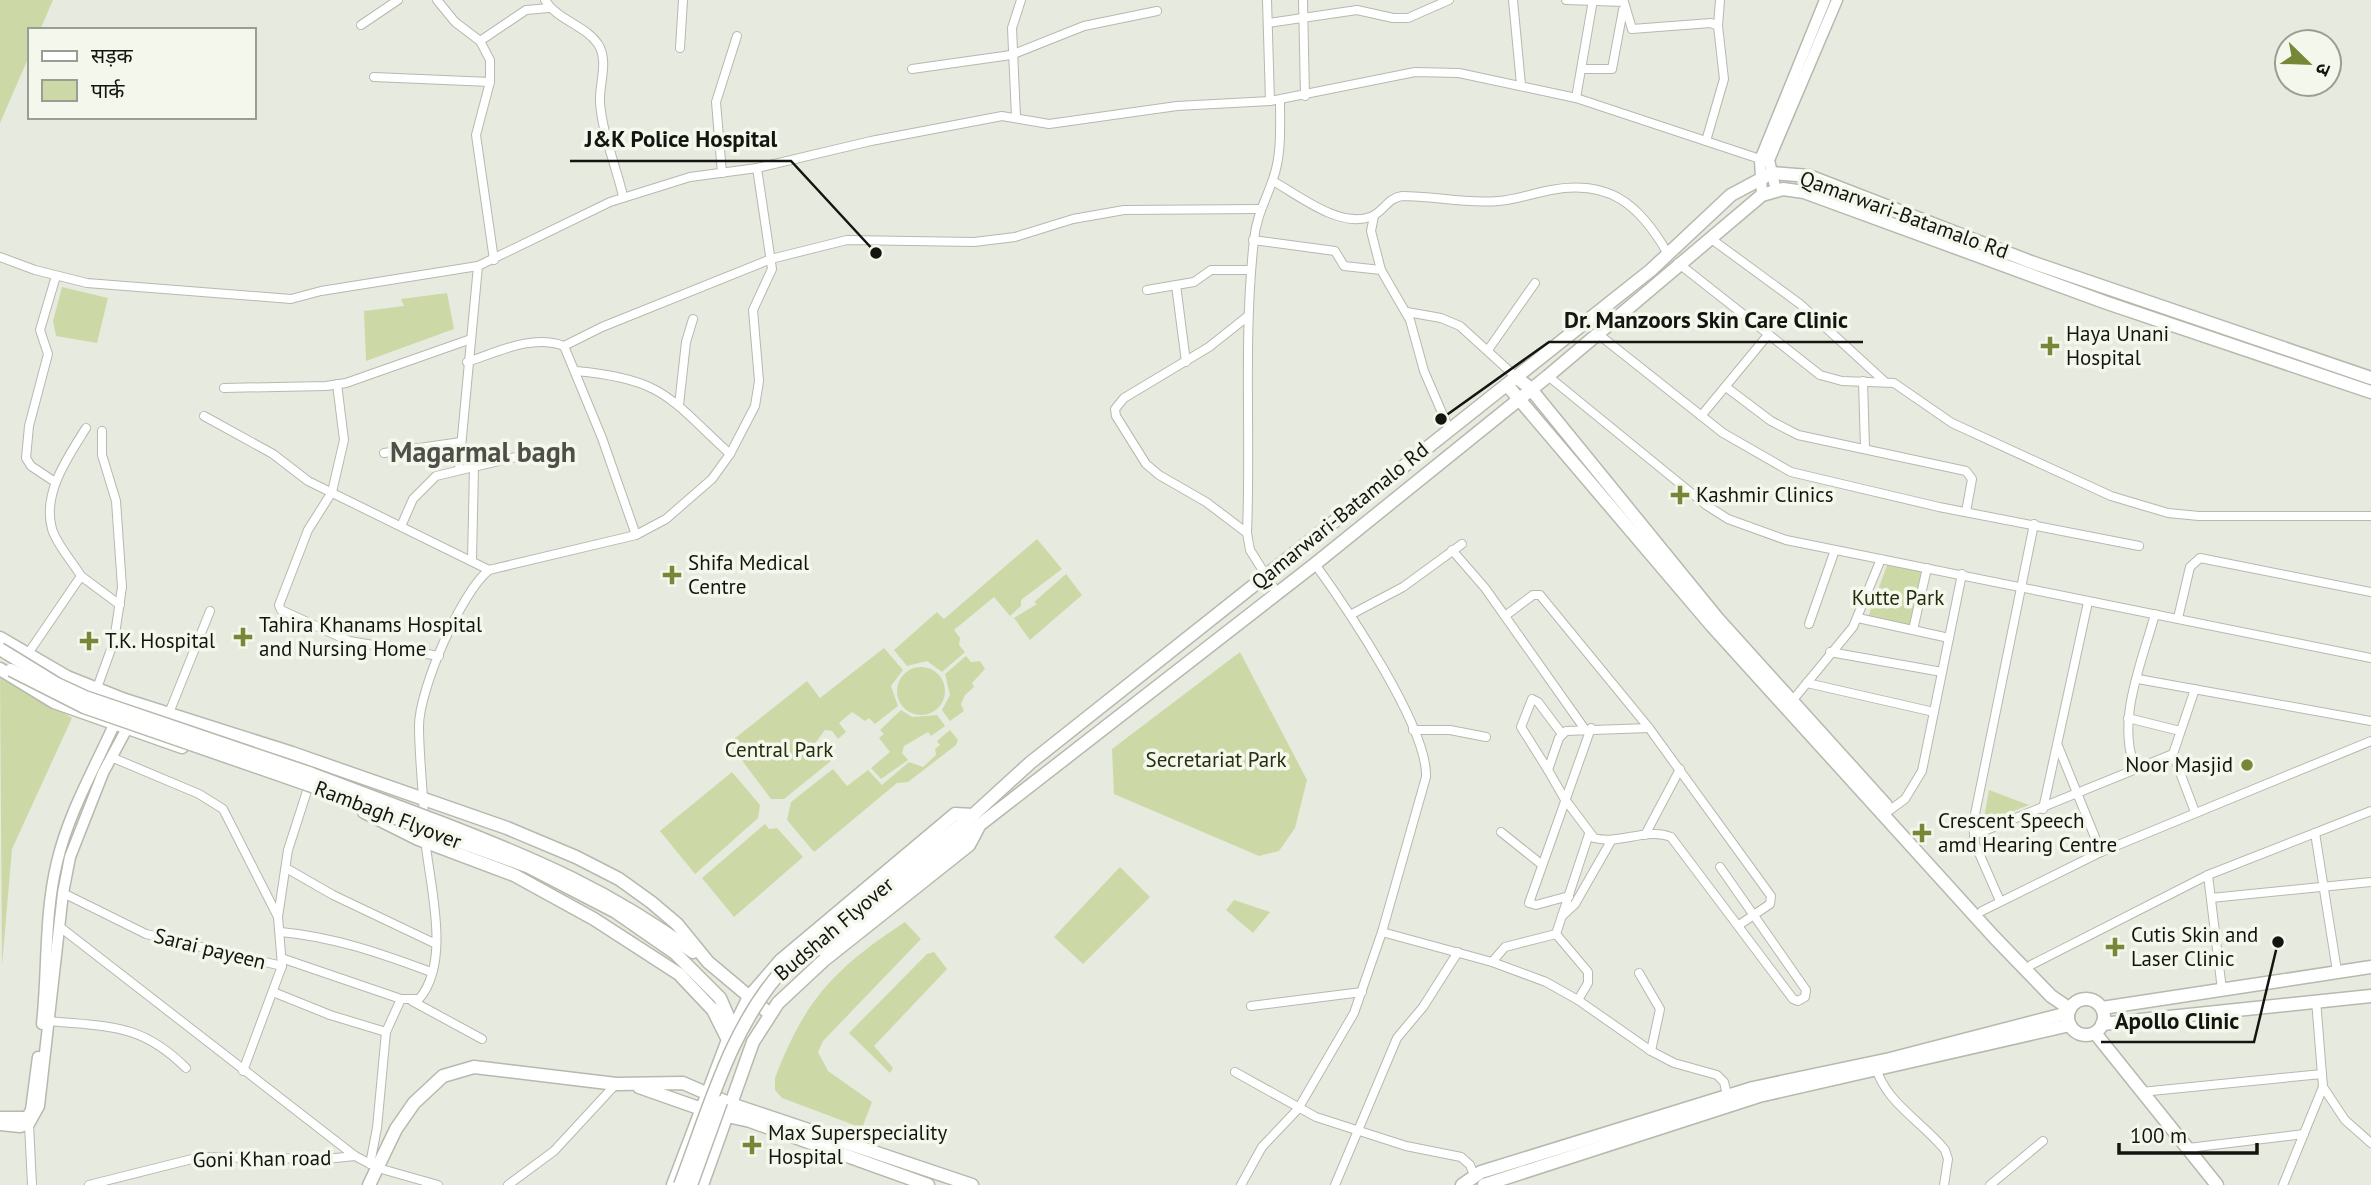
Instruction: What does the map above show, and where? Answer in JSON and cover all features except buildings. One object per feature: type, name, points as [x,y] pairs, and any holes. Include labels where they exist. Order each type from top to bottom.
[{"type":"main road","name":"Qamarwari-Batamalo Rd","points":[[976,819],[1030,763],[1668,254],[1765,167],[1809,176],[2031,262],[2371,378]]},
{"type":"main road","name":"Qamarwari-Batamalo Rd","points":[[976,819],[1315,564],[1548,376],[1678,263],[1762,195],[1776,191],[1804,192],[2107,303],[2371,392]]},
{"type":"main road","points":[[1511,381],[1526,393],[1718,619],[2031,965],[2070,1013],[2078,1033],[2316,1000],[2371,996]]},
{"type":"main road","points":[[1526,393],[1721,636],[2003,947],[2070,1013]]},
{"type":"main road","points":[[0,638],[27,655],[125,700],[292,753],[424,802],[533,838],[619,879],[677,924],[708,962],[770,1014]]},
{"type":"main road","name":"Rambagh Flyover","points":[[0,649],[57,684],[85,697],[312,774],[533,858],[658,926],[708,962]]},
{"type":"main road","name":"Rambagh Flyover","points":[[0,663],[42,688],[84,707],[296,780],[527,866],[591,898],[675,953],[720,998],[731,1034]]},
{"type":"main road","points":[[0,669],[54,702],[374,816],[425,842],[514,875],[545,891],[679,974]]},
{"type":"main road","points":[[673,1185],[701,1108],[749,997],[781,960],[955,814],[976,819],[969,845],[823,961],[778,1003],[753,1042],[702,1185]]},
{"type":"main road","name":"Budshah Flyover","points":[[691,1185],[747,1030],[774,990],[790,973],[976,819]]},
{"type":"main road","name":"Budshah Flyover","points":[[680,1185],[740,1028],[767,986],[785,967],[959,833]]},
{"type":"main road","points":[[636,926],[713,1010],[731,1034]]},
{"type":"main road","points":[[1469,1182],[1729,1100],[1875,1067],[2070,1013],[2087,999],[2102,1008],[2371,967]]},
{"type":"main road","points":[[2102,1008],[2098,1029],[2141,1092],[2217,1185]]},
{"type":"main road","points":[[369,1185],[374,1166],[414,1103],[443,1076],[460,1069],[480,1068],[617,1084],[683,1083],[708,1093],[729,1110],[750,1121],[928,1185]]},
{"type":"main road","points":[[632,1085],[701,1108],[729,1110],[972,1185]]},
{"type":"main road","points":[[1484,1185],[1729,1100]]},
{"type":"street","points":[[361,25],[398,0]]},
{"type":"street","points":[[437,0],[455,22],[480,41],[490,60],[490,82],[476,135],[494,260]]},
{"type":"street","points":[[680,48],[683,0]]},
{"type":"street","points":[[1016,117],[1011,55],[1012,29],[1021,0]]},
{"type":"street","points":[[1267,0],[1270,101]]},
{"type":"street","points":[[1303,0],[1305,96]]},
{"type":"street","points":[[1268,23],[1357,10],[1393,18],[1408,18],[1449,0]]},
{"type":"street","points":[[1514,0],[1521,85]]},
{"type":"street","points":[[1566,0],[1624,1]]},
{"type":"street","points":[[1576,98],[1593,0]]},
{"type":"street","points":[[1706,141],[1724,79],[1718,26],[1720,0]]},
{"type":"street","points":[[1762,195],[1765,167],[1825,0]]},
{"type":"street","points":[[1765,167],[1837,0]]},
{"type":"street","points":[[1624,1],[1632,29],[1711,23],[1718,26]]},
{"type":"street","points":[[1582,69],[1610,70],[1614,67],[1624,1]]},
{"type":"street","points":[[480,41],[526,10],[547,4],[592,37],[600,46],[604,61],[600,104],[623,197]]},
{"type":"street","points":[[912,69],[1011,55],[1083,26],[1157,11]]},
{"type":"street","points":[[722,173],[716,102],[737,36]]},
{"type":"street","points":[[0,257],[56,276],[100,285],[276,300],[478,266],[623,197],[690,177],[757,168],[871,141],[1002,116],[1049,124],[1177,106],[1280,100],[1394,76],[1436,71],[1521,85],[1576,98],[1706,141],[1765,167],[1776,191]]},
{"type":"street","points":[[374,76],[490,82]]},
{"type":"street","points":[[1277,593],[1250,551],[1247,533],[1248,316],[1254,240],[1260,209],[1273,181],[1278,158],[1280,100]]},
{"type":"street","points":[[412,1001],[422,995],[431,972],[436,943],[425,842],[419,723],[439,656],[470,587],[489,569],[636,535],[666,519],[696,494],[730,454],[758,395],[753,310],[758,294],[770,276],[771,259],[757,168]]},
{"type":"street","points":[[1273,181],[1339,215],[1364,219],[1374,216],[1389,201],[1402,196],[1487,202],[1578,186],[1594,188],[1613,194],[1644,216],[1668,254]]},
{"type":"street","points":[[564,346],[602,327],[771,259],[864,238],[947,243],[996,240],[1073,219],[1124,210],[1260,209]]},
{"type":"street","points":[[1374,216],[1371,231],[1381,270],[1407,312],[1424,372],[1449,429]]},
{"type":"street","points":[[1709,239],[1800,304],[1884,381],[1904,389],[1952,423],[2111,496],[2141,505],[2199,516],[2371,516]]},
{"type":"street","points":[[1254,240],[1335,251],[1344,266],[1381,270]]},
{"type":"street","points":[[1678,263],[1820,375],[1830,380],[1884,381]]},
{"type":"street","points":[[459,469],[478,266]]},
{"type":"street","points":[[1147,290],[1194,282],[1211,270],[1251,270]]},
{"type":"street","points":[[55,482],[28,463],[26,452],[48,354],[40,330],[56,276]]},
{"type":"street","points":[[1488,350],[1535,283]]},
{"type":"street","points":[[1177,285],[1186,362]]},
{"type":"street","points":[[1407,312],[1450,321],[1488,350],[1511,381]]},
{"type":"street","points":[[1247,533],[1206,502],[1159,475],[1133,445],[1116,416],[1118,403],[1186,362],[1248,316]]},
{"type":"street","points":[[679,405],[686,342],[694,319]]},
{"type":"street","points":[[1598,334],[1701,416],[1758,456],[1791,472],[1966,512],[2138,546]]},
{"type":"street","points":[[1701,416],[1768,336]]},
{"type":"street","points":[[224,388],[337,384],[471,340]]},
{"type":"street","points":[[467,362],[536,341],[550,341],[564,346],[576,371],[636,535]]},
{"type":"street","points":[[576,371],[628,377],[660,390],[730,454]]},
{"type":"street","points":[[1548,376],[1610,430],[1706,505],[1728,519],[1786,540],[2371,659]]},
{"type":"street","points":[[1863,381],[1865,448]]},
{"type":"street","points":[[337,384],[344,440],[332,492],[315,517],[300,548],[278,601],[281,610],[349,641],[439,656]]},
{"type":"street","points":[[1726,387],[1786,430],[1814,439],[1966,471],[1972,480],[1966,512]]},
{"type":"street","points":[[204,416],[273,454],[308,481],[402,524],[489,569]]},
{"type":"street","points":[[86,428],[55,482],[52,528],[81,576],[120,605]]},
{"type":"street","points":[[97,688],[114,641],[122,573],[114,490],[102,455],[102,431]]},
{"type":"street","points":[[384,453],[461,442]]},
{"type":"street","points":[[402,524],[413,499],[436,476],[533,453]]},
{"type":"street","points":[[472,560],[474,467]]},
{"type":"street","points":[[2000,901],[1973,835],[1973,824],[2034,524]]},
{"type":"street","points":[[1352,614],[1403,587],[1462,544]]},
{"type":"street","points":[[1452,550],[1588,728]]},
{"type":"street","points":[[1809,624],[1835,550]]},
{"type":"street","points":[[2178,618],[2190,567],[2200,558],[2371,592]]},
{"type":"street","points":[[1792,701],[1858,618],[1881,559]]},
{"type":"street","points":[[1241,1185],[1262,1147],[1298,1109],[1345,1032],[1382,932],[1426,777],[1424,756],[1392,685],[1352,614],[1315,564]]},
{"type":"street","points":[[1913,630],[1927,568]]},
{"type":"street","points":[[1891,810],[1910,793],[1922,771],[1962,574]]},
{"type":"street","points":[[27,655],[81,576]]},
{"type":"street","points":[[1505,616],[1535,594],[1540,595],[1649,728],[1771,896],[1770,904],[1739,925]]},
{"type":"street","points":[[2043,808],[2088,602]]},
{"type":"street","points":[[169,713],[210,611]]},
{"type":"street","points":[[2136,770],[2128,746],[2128,718],[2155,614]]},
{"type":"street","points":[[1858,618],[1949,638]]},
{"type":"street","points":[[1830,652],[1942,672]]},
{"type":"street","points":[[2138,679],[2371,721]]},
{"type":"street","points":[[1807,683],[1934,712]]},
{"type":"street","points":[[2195,689],[2173,754],[2195,812]]},
{"type":"street","points":[[1562,734],[1538,702],[1532,699],[1520,725],[1589,834],[1611,841],[1645,835],[1667,835],[1676,841],[1793,999],[1805,997],[1806,990],[1720,867]]},
{"type":"street","points":[[32,1185],[29,1124],[39,1106],[63,892],[78,830],[111,757],[125,700]]},
{"type":"street","points":[[0,1117],[27,1117],[31,1110],[43,1016],[52,887],[57,862],[79,798],[120,727],[141,704]]},
{"type":"street","points":[[2128,718],[2180,731]]},
{"type":"street","points":[[1562,734],[1588,728],[1649,728]]},
{"type":"street","points":[[1569,896],[1536,905],[1529,903],[1588,728]]},
{"type":"street","points":[[1413,730],[1450,730],[1486,737]]},
{"type":"street","points":[[1548,769],[1562,734]]},
{"type":"street","points":[[1982,911],[2101,852],[2371,741]]},
{"type":"street","points":[[2058,746],[2101,852]]},
{"type":"street","points":[[1973,835],[2077,796],[2173,754]]},
{"type":"street","points":[[111,757],[199,794],[223,809],[278,917],[283,963],[243,1071]]},
{"type":"street","points":[[1645,835],[1680,769]]},
{"type":"street","points":[[278,917],[286,868],[307,791]]},
{"type":"street","points":[[2031,965],[2208,875],[2371,811]]},
{"type":"street","points":[[1501,832],[1541,864]]},
{"type":"street","points":[[2315,832],[2337,971]]},
{"type":"street","points":[[1556,934],[1589,834]]},
{"type":"street","points":[[1562,916],[1575,904],[1611,841]]},
{"type":"street","points":[[286,868],[333,895],[436,943]]},
{"type":"street","points":[[2208,875],[2222,990]]},
{"type":"street","points":[[2211,898],[2371,882]]},
{"type":"street","name":"Sarai payeen","points":[[63,892],[153,936],[283,963],[412,1001],[482,1039]]},
{"type":"street","points":[[60,928],[355,1156],[374,1166],[438,1185]]},
{"type":"street","points":[[281,932],[321,935],[352,943],[431,972]]},
{"type":"street","points":[[1382,932],[1492,962],[1546,982],[1578,1000],[1651,1051],[1674,1063],[1717,1075],[1724,1082],[1729,1100]]},
{"type":"street","points":[[1492,962],[1506,947],[1556,934]]},
{"type":"street","points":[[1556,934],[1588,972],[1588,983],[1578,1000]]},
{"type":"street","points":[[1335,1185],[1396,1038],[1423,1007],[1458,952]]},
{"type":"street","points":[[1639,973],[1660,1009],[1651,1051]]},
{"type":"street","name":"Sarai payeen","points":[[273,992],[330,1015],[386,1032]]},
{"type":"street","points":[[1251,1006],[1362,992]]},
{"type":"street","points":[[374,1166],[386,1032],[401,999]]},
{"type":"street","points":[[2283,1185],[2323,1087],[2316,1000]]},
{"type":"street","points":[[49,1021],[141,1033],[156,1040],[186,1068]]},
{"type":"street","points":[[1875,1067],[1894,1100],[1945,1150],[1948,1160],[1944,1185]]},
{"type":"street","points":[[1235,1072],[1298,1109],[1359,1132],[1425,1152],[1461,1157],[1471,1165],[1469,1182]]},
{"type":"street","points":[[2141,1092],[2322,1074]]},
{"type":"street","points":[[508,1185],[554,1151],[617,1084]]},
{"type":"street","points":[[2323,1087],[2345,1120],[2371,1143]]},
{"type":"street","points":[[0,1125],[29,1124]]},
{"type":"street","points":[[2188,1148],[2304,1134]]},
{"type":"street","points":[[1990,1185],[2043,1141]]},
{"type":"street","name":"Goni Khan road","points":[[89,1185],[200,1157],[326,1159],[355,1156]]},
{"type":"green space","points":[[0,0],[53,0],[41,28],[28,28],[28,59],[0,123]]},
{"type":"green space","points":[[62,287],[108,298],[97,343],[56,336],[53,321]]},
{"type":"green space","points":[[447,293],[454,329],[366,361],[364,311],[404,306],[401,299]]},
{"type":"green space","points":[[1037,539],[1062,569],[1021,600],[1021,606],[1010,616],[994,597],[954,630],[960,638],[959,645],[965,652],[942,672],[927,661],[907,666],[894,650],[937,612],[944,619]]},
{"type":"green space","name":"Kutte Park","points":[[1889,560],[1927,568],[1913,630],[1867,620]]},
{"type":"green space","points":[[1066,574],[1082,595],[1030,640],[1014,618],[1037,604],[1034,602]]},
{"type":"green space","name":"Central Park","points":[[884,648],[903,670],[891,686],[898,706],[875,724],[869,718],[865,721],[852,712],[839,723],[846,732],[838,739],[832,731],[825,730],[815,743],[831,761],[784,799],[771,799],[729,743],[807,681],[820,698]]},
{"type":"green space","name":"Secretariat Park","points":[[1240,652],[1307,780],[1295,828],[1279,851],[1259,856],[1114,794],[1112,749]]},
{"type":"green space","points":[[966,656],[971,662],[980,661],[985,669],[972,683],[974,687],[965,695],[961,704],[964,711],[950,721],[942,710],[950,695],[945,674]]},
{"type":"green space","points":[[921,667],[938,674],[945,691],[938,708],[921,715],[904,708],[897,691],[904,674]]},
{"type":"green space","points":[[0,673],[72,718],[12,849],[2,965]]},
{"type":"green space","name":"Central Park","points":[[901,710],[912,717],[937,715],[945,726],[931,736],[928,732],[904,746],[902,753],[908,760],[881,779],[871,768],[890,752],[879,738],[884,734],[880,730]]},
{"type":"green space","name":"Central Park","points":[[950,730],[958,740],[956,745],[908,782],[897,783],[814,852],[787,820],[791,802],[833,769],[847,786],[868,770],[882,785],[909,762],[923,767],[936,755],[935,749],[940,745],[937,741]]},
{"type":"green space","name":"Central Park","points":[[732,772],[760,805],[758,818],[695,874],[660,831]]},
{"type":"green space","points":[[1989,790],[2029,805],[1983,823]]},
{"type":"green space","name":"Central Park","points":[[765,824],[769,829],[777,828],[803,857],[734,917],[702,878]]},
{"type":"green space","points":[[1120,867],[1150,897],[1083,964],[1054,937]]},
{"type":"green space","points":[[1234,900],[1270,912],[1253,933],[1226,910]]},
{"type":"green space","points":[[905,922],[921,939],[823,1041],[818,1052],[828,1071],[872,1102],[862,1128],[782,1098],[775,1090],[775,1078],[798,1027],[811,1006],[841,971]]},
{"type":"green space","points":[[934,952],[947,969],[874,1046],[893,1068],[890,1073],[849,1033],[927,954]]},
{"type":"place","name":"J&K Police Hospital","points":[[876,253]]},
{"type":"place","name":"Haya Unani Hospital","points":[[2050,346]]},
{"type":"place","name":"Dr. Manzoors Skin Care Clinic","points":[[1441,419]]},
{"type":"place","name":"Kashmir Clinics","points":[[1680,495]]},
{"type":"place","name":"Shifa Medical Centre","points":[[672,575]]},
{"type":"place","name":"Tahira Khanams Hospital and Nursing Home","points":[[243,637]]},
{"type":"place","name":"T.K. Hospital","points":[[89,641]]},
{"type":"place","name":"Noor Masjid","points":[[2247,765]]},
{"type":"place","name":"Crescent Speech amd Hearing Centre","points":[[1922,833]]},
{"type":"place","name":"Apollo Clinic","points":[[2278,942]]},
{"type":"place","name":"Cutis Skin and Laser Clinic","points":[[2115,947]]},
{"type":"place","name":"Max Superspeciality Hospital","points":[[752,1145]]},
{"type":"district","name":"Magarmal bagh","points":[[483,452]]}]
